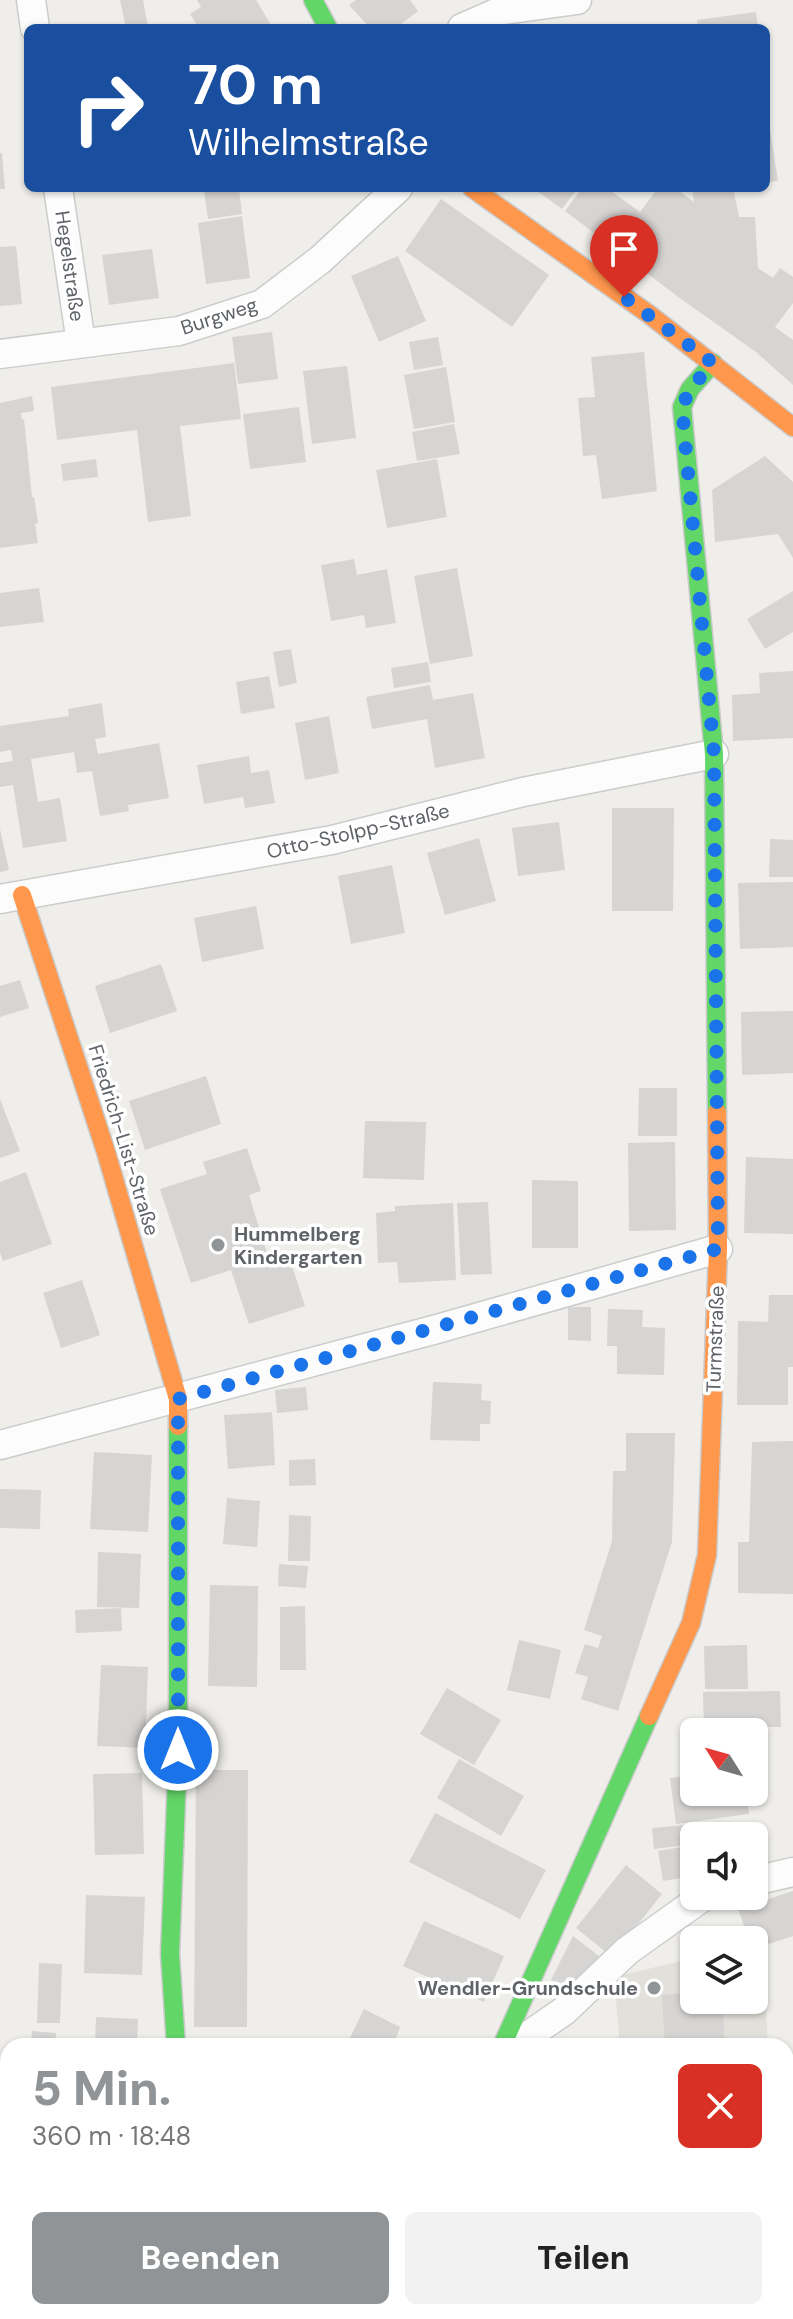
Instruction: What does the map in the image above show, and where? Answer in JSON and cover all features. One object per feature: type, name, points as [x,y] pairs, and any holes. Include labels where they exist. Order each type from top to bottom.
[{"type":"street","points":[[31,0],[34,24]]},
{"type":"street","points":[[313,0],[326,24]]},
{"type":"street","points":[[471,24],[503,10],[577,0]]},
{"type":"street","name":"Hegelstraße","points":[[59,192],[81,343]]},
{"type":"street","name":"Burgweg","points":[[0,354],[179,331],[262,304],[320,260],[394,192]]},
{"type":"street","points":[[478,192],[713,363],[793,427]]},
{"type":"street","name":"Turmstraße","points":[[506,2038],[691,1623],[707,1555],[718,1249],[714,754],[682,407],[690,389],[713,363]]},
{"type":"street","name":"Otto-Stolpp-Straße","points":[[11,897],[332,840],[523,792],[714,754]]},
{"type":"street","name":"Friedrich-List-Straße","points":[[11,897],[106,1152],[178,1399],[178,1750],[170,1954],[175,2038]]},
{"type":"street","points":[[0,1445],[178,1399],[718,1249]]},
{"type":"street","points":[[768,1878],[793,1872]]},
{"type":"street","points":[[525,2038],[564,2011],[627,1951],[684,1910]]},
{"type":"shaded area","name":"Wendler-Grundschule","points":[[680,1961],[680,2014],[766,2014],[768,2038],[619,2038],[614,1977]]},
{"type":"building","points":[[120,0],[143,0],[147,24],[125,24]]},
{"type":"building","points":[[197,0],[256,0],[271,24],[196,24],[190,14],[201,7]]},
{"type":"building","points":[[356,0],[410,0],[418,11],[401,24],[366,24],[349,5]]},
{"type":"building","points":[[756,12],[758,24],[698,24],[697,20]]},
{"type":"building","points":[[770,130],[778,181],[770,182]]},
{"type":"building","points":[[2,153],[5,189],[0,189]]},
{"type":"building","points":[[204,192],[239,192],[242,214],[208,219]]},
{"type":"building","points":[[539,192],[575,192],[562,209]]},
{"type":"building","points":[[579,192],[612,192],[640,212],[655,192],[680,192],[694,202],[693,192],[734,192],[739,217],[755,217],[758,268],[773,278],[780,268],[793,277],[793,303],[775,327],[793,340],[793,385],[756,352],[565,211]]},
{"type":"building","points":[[441,199],[549,275],[512,327],[405,251]]},
{"type":"building","points":[[242,216],[250,278],[206,284],[198,223]]},
{"type":"building","points":[[16,246],[22,304],[0,306],[0,247]]},
{"type":"building","points":[[152,249],[159,298],[109,305],[102,255]]},
{"type":"building","points":[[398,256],[426,321],[379,342],[351,276]]},
{"type":"building","points":[[272,332],[278,379],[238,384],[232,337]]},
{"type":"building","points":[[438,337],[443,365],[414,370],[409,342]]},
{"type":"building","points":[[644,352],[657,491],[602,499],[596,455],[583,456],[578,398],[595,397],[591,357]]},
{"type":"building","points":[[234,363],[241,419],[180,426],[191,516],[148,522],[137,430],[57,440],[51,387]]},
{"type":"building","points":[[347,366],[356,438],[312,444],[303,371]]},
{"type":"building","points":[[446,367],[455,422],[414,429],[404,375]]},
{"type":"building","points":[[32,396],[34,411],[21,413],[38,523],[35,524],[38,543],[0,548],[0,403]]},
{"type":"building","points":[[299,407],[306,462],[250,469],[243,414]]},
{"type":"building","points":[[454,424],[460,454],[417,461],[412,432]]},
{"type":"building","points":[[765,456],[793,482],[793,558],[778,534],[715,542],[712,490]]},
{"type":"building","points":[[96,459],[98,477],[63,481],[61,464]]},
{"type":"building","points":[[437,459],[447,517],[387,528],[376,470]]},
{"type":"building","points":[[354,559],[357,575],[387,569],[396,623],[366,628],[364,615],[331,621],[321,565]]},
{"type":"building","points":[[457,568],[473,656],[430,664],[414,576]]},
{"type":"building","points":[[39,588],[44,622],[0,627],[0,593]]},
{"type":"building","points":[[793,591],[793,632],[765,649],[747,619]]},
{"type":"building","points":[[291,649],[297,683],[279,687],[273,652]]},
{"type":"building","points":[[428,662],[431,682],[394,688],[391,668]]},
{"type":"building","points":[[793,671],[793,738],[733,741],[732,695],[760,693],[759,673]]},
{"type":"building","points":[[269,676],[275,708],[241,714],[236,682]]},
{"type":"building","points":[[430,685],[433,700],[473,693],[485,758],[435,768],[427,719],[372,729],[366,697]]},
{"type":"building","points":[[102,703],[106,737],[95,739],[98,754],[159,743],[169,798],[128,805],[129,811],[100,816],[92,771],[77,773],[74,752],[31,759],[38,802],[60,798],[67,841],[23,848],[13,785],[0,787],[0,763],[13,761],[11,750],[0,752],[0,726],[69,716],[68,709]]},
{"type":"building","points":[[329,716],[339,773],[305,780],[295,723]]},
{"type":"building","points":[[249,756],[251,773],[269,770],[275,803],[245,808],[243,797],[204,804],[197,765]]},
{"type":"building","points":[[612,808],[674,808],[673,911],[612,911]]},
{"type":"building","points":[[559,822],[565,870],[518,876],[512,828]]},
{"type":"building","points":[[0,829],[9,870],[0,872]]},
{"type":"building","points":[[479,838],[496,901],[445,915],[427,853]]},
{"type":"building","points":[[770,839],[793,840],[793,877],[769,877]]},
{"type":"building","points":[[392,865],[405,933],[351,944],[338,876]]},
{"type":"building","points":[[793,882],[793,947],[740,949],[738,883]]},
{"type":"building","points":[[256,906],[264,949],[202,962],[194,918]]},
{"type":"building","points":[[161,964],[177,1011],[110,1033],[95,986]]},
{"type":"building","points":[[20,980],[29,1008],[0,1017],[0,986]]},
{"type":"building","points":[[793,1011],[793,1073],[742,1075],[741,1012]]},
{"type":"building","points":[[206,1076],[221,1124],[145,1150],[129,1101]]},
{"type":"building","points":[[639,1088],[677,1088],[677,1136],[638,1136]]},
{"type":"building","points":[[0,1099],[20,1151],[0,1158]]},
{"type":"building","points":[[365,1121],[426,1122],[424,1180],[363,1178]]},
{"type":"building","points":[[675,1142],[676,1230],[629,1231],[628,1143]]},
{"type":"building","points":[[247,1148],[261,1191],[249,1195],[271,1266],[290,1260],[305,1306],[249,1324],[231,1270],[191,1283],[160,1189],[207,1174],[203,1162]]},
{"type":"building","points":[[746,1157],[793,1159],[793,1234],[744,1233]]},
{"type":"building","points":[[26,1172],[52,1244],[3,1261],[0,1253],[0,1182]]},
{"type":"building","points":[[532,1180],[578,1181],[578,1248],[532,1248]]},
{"type":"building","points":[[488,1202],[492,1274],[461,1275],[457,1203]]},
{"type":"building","points":[[453,1203],[456,1280],[399,1283],[397,1262],[378,1263],[376,1213],[395,1211],[395,1206]]},
{"type":"building","points":[[82,1280],[100,1335],[61,1348],[43,1293]]},
{"type":"building","points":[[769,1295],[793,1295],[793,1367],[788,1367],[788,1405],[737,1405],[738,1321],[768,1322]]},
{"type":"building","points":[[568,1307],[591,1307],[591,1341],[568,1340]]},
{"type":"building","points":[[608,1309],[643,1310],[642,1327],[665,1328],[664,1375],[617,1374],[617,1346],[607,1346]]},
{"type":"building","points":[[433,1382],[482,1384],[481,1400],[491,1401],[490,1424],[480,1424],[480,1441],[430,1440]]},
{"type":"building","points":[[306,1387],[308,1410],[277,1413],[275,1390]]},
{"type":"building","points":[[272,1412],[275,1465],[228,1469],[224,1415]]},
{"type":"building","points":[[626,1433],[675,1433],[672,1542],[618,1711],[581,1699],[588,1677],[575,1673],[585,1644],[598,1648],[602,1636],[584,1630],[612,1541],[613,1471],[626,1471]]},
{"type":"building","points":[[793,1441],[793,1594],[738,1593],[738,1542],[749,1542],[752,1442]]},
{"type":"building","points":[[94,1452],[152,1455],[148,1532],[90,1529]]},
{"type":"building","points":[[315,1459],[316,1485],[289,1486],[289,1460]]},
{"type":"building","points":[[0,1489],[41,1490],[40,1529],[0,1528]]},
{"type":"building","points":[[227,1498],[260,1501],[257,1547],[223,1544]]},
{"type":"building","points":[[289,1515],[311,1516],[310,1561],[288,1561]]},
{"type":"building","points":[[98,1552],[141,1554],[139,1608],[97,1607]]},
{"type":"building","points":[[279,1564],[308,1566],[306,1588],[278,1586]]},
{"type":"building","points":[[210,1585],[258,1586],[257,1687],[208,1686]]},
{"type":"building","points":[[305,1606],[306,1670],[280,1670],[280,1607]]},
{"type":"building","points":[[121,1608],[122,1631],[76,1633],[75,1610]]},
{"type":"building","points":[[519,1640],[561,1650],[550,1699],[507,1690]]},
{"type":"building","points":[[747,1645],[748,1689],[705,1689],[704,1646]]},
{"type":"building","points":[[101,1665],[148,1667],[145,1748],[97,1746]]},
{"type":"building","points":[[447,1688],[501,1720],[474,1765],[420,1734]]},
{"type":"building","points":[[780,1691],[781,1727],[768,1727],[768,1718],[704,1718],[703,1692]]},
{"type":"building","points":[[459,1759],[524,1796],[501,1836],[437,1798]]},
{"type":"building","points":[[196,1770],[248,1770],[247,2027],[194,2027]]},
{"type":"building","points":[[142,1773],[144,1854],[95,1855],[93,1774]]},
{"type":"building","points":[[680,1777],[680,1806],[748,1806],[749,1814],[676,1824],[670,1778]]},
{"type":"building","points":[[435,1813],[546,1870],[520,1919],[409,1862]]},
{"type":"building","points":[[680,1825],[680,1846],[654,1849],[652,1828]]},
{"type":"building","points":[[680,1847],[680,1878],[663,1881],[658,1851]]},
{"type":"building","points":[[626,1865],[662,1894],[612,1957],[576,1928]]},
{"type":"building","points":[[793,1891],[793,1936],[768,1944],[768,1926],[744,1926],[738,1910],[768,1910],[768,1899]]},
{"type":"building","points":[[86,1895],[145,1897],[142,1975],[84,1973]]},
{"type":"building","points":[[424,1921],[504,1956],[484,2002],[403,1966]]},
{"type":"building","points":[[573,1936],[604,1960],[567,1990],[551,1980]]},
{"type":"building","points":[[39,1963],[62,1964],[60,2023],[37,2023]]},
{"type":"building","points":[[680,1994],[680,2014],[723,2014],[724,2038],[665,2038],[662,1995]]},
{"type":"building","points":[[364,2009],[400,2027],[396,2038],[350,2038]]},
{"type":"building","points":[[96,2017],[138,2019],[137,2038],[95,2038]]},
{"type":"building","points":[[32,2031],[56,2033],[56,2038],[32,2038]]},
{"type":"traffic: fast","points":[[313,0],[326,24]]},
{"type":"traffic: fast","points":[[713,363],[690,389],[682,407],[714,754],[717,1112]]},
{"type":"traffic: fast","points":[[175,2038],[170,1954],[178,1750],[178,1426]]},
{"type":"traffic: fast","points":[[506,2038],[649,1716]]},
{"type":"traffic: slow","points":[[478,192],[650,315],[793,427]]},
{"type":"traffic: slow","points":[[22,895],[106,1152],[178,1399],[178,1426]]},
{"type":"traffic: slow","points":[[649,1716],[691,1623],[707,1555],[718,1249],[717,1112]]},
{"type":"place","name":"Hummelberg Kindergarten","points":[[218,1245]]},
{"type":"place","name":"Wendler-Grundschule","points":[[654,1988]]},
{"type":"route","points":[[178,1750],[178,1399],[718,1249],[714,754],[682,407],[690,389],[713,363],[624,297]]}]
